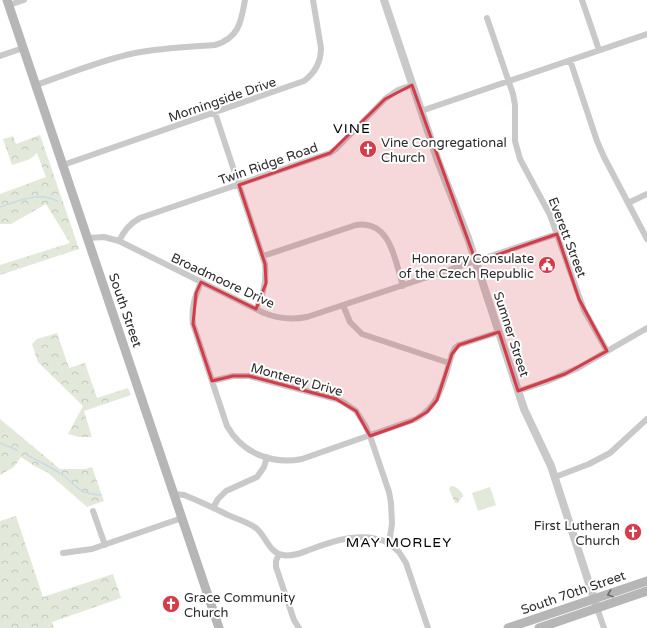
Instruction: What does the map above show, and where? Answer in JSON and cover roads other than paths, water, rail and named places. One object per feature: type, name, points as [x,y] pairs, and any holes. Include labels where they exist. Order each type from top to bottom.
[{"type":"main road","name":"South Street","points":[[8,2],[219,628]]},
{"type":"main road","name":"South 70th Street","points":[[539,628],[647,581]]},
{"type":"main road","name":"South 70th Street","points":[[508,628],[647,591]]},
{"type":"street","points":[[8,2],[24,0]]},
{"type":"street","points":[[36,84],[103,62],[135,54],[215,45],[221,43],[227,40],[236,31],[241,20],[245,0]]},
{"type":"street","name":"Morningside Drive","points":[[63,165],[304,81],[314,72],[320,59],[321,48],[313,0]]},
{"type":"street","name":"Sumner Street","points":[[384,0],[438,161],[476,262],[527,417],[546,453],[604,628]]},
{"type":"street","points":[[582,0],[599,50]]},
{"type":"street","name":"Everett Street","points":[[487,18],[509,81],[515,105],[514,131],[517,152],[544,201],[579,299],[607,351]]},
{"type":"street","points":[[421,111],[647,34]]},
{"type":"street","points":[[0,56],[23,48]]},
{"type":"street","points":[[570,60],[597,141],[647,239]]},
{"type":"street","name":"Twin Ridge Road","points":[[119,241],[125,230],[140,218],[330,153],[336,149],[385,99],[398,90],[412,85]]},
{"type":"street","points":[[215,113],[263,256],[266,283],[264,293],[256,309]]},
{"type":"street","points":[[628,203],[647,194]]},
{"type":"street","points":[[263,256],[356,225],[368,225],[377,228],[386,238],[403,286]]},
{"type":"street","name":"Broadmoore Drive","points":[[88,238],[104,237],[119,241],[256,309],[272,316],[291,319],[307,317],[557,234]]},
{"type":"street","points":[[201,282],[194,300],[193,318],[195,330],[232,435],[242,446],[249,450],[267,457],[286,461],[302,459],[370,436],[412,421],[427,412],[440,394],[453,351],[459,345],[499,332]]},
{"type":"street","points":[[343,305],[350,322],[362,334],[449,362]]},
{"type":"street","points":[[518,391],[565,374],[647,328]]},
{"type":"street","name":"Monterey Drive","points":[[212,381],[233,376],[249,376],[336,398],[356,411],[370,436],[389,492],[392,524],[389,543]]},
{"type":"street","points":[[554,477],[589,464],[605,456],[619,446],[647,419]]},
{"type":"street","points":[[213,508],[218,499],[226,491],[257,477],[264,467],[267,457]]},
{"type":"street","points":[[174,494],[184,495],[256,528],[265,537],[271,548],[284,556],[295,555],[329,543],[352,538],[377,539],[389,543],[399,552],[406,563],[428,628]]},
{"type":"street","points":[[93,511],[105,545]]},
{"type":"street","points":[[63,553],[80,551],[105,545],[182,518]]},
{"type":"street","points":[[279,554],[276,561],[276,567],[294,620],[299,628]]},
{"type":"waterway","points":[[0,207],[35,197],[50,198],[57,201]]},
{"type":"waterway","points":[[0,443],[17,450]]},
{"type":"waterway","points":[[29,456],[60,473],[82,491],[101,495]]},
{"type":"place","name":"Vine Congregational Church","points":[[368,149]]},
{"type":"place","name":"Honorary Consulate of the Czech Republic","points":[[547,265]]},
{"type":"place","name":"First Lutheran Church","points":[[633,532]]},
{"type":"place","name":"Grace Community Church","points":[[171,604]]},
{"type":"district","name":"VINE","points":[[352,128]]},
{"type":"district","name":"MAY MORLEY","points":[[399,542]]}]
